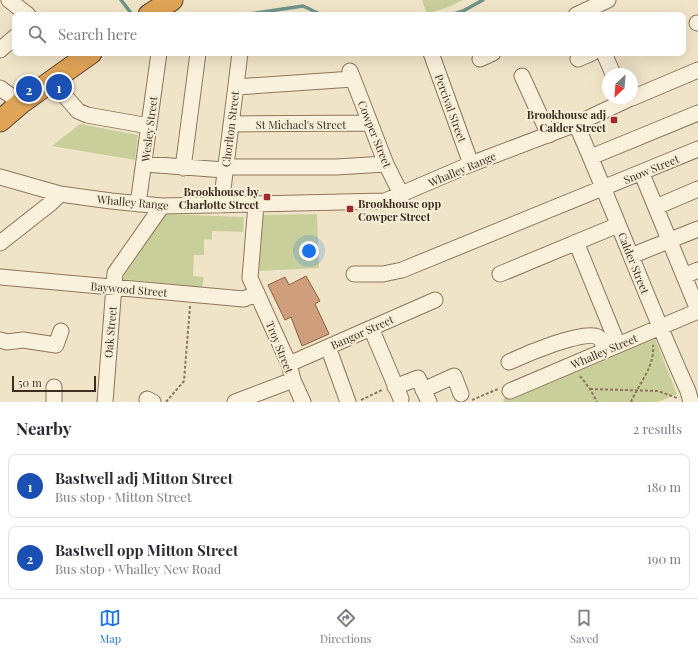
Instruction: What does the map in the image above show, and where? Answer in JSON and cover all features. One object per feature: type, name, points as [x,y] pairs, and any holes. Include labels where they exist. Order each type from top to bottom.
[{"type":"highway","points":[[154,12],[172,0]]},
{"type":"highway","points":[[0,121],[21,103],[85,56]]},
{"type":"street","points":[[9,0],[24,12]]},
{"type":"street","points":[[582,12],[608,0]]},
{"type":"street","points":[[0,50],[12,40]]},
{"type":"street","name":"Wesley Street","points":[[138,204],[159,56]]},
{"type":"street","points":[[183,168],[198,56]]},
{"type":"street","name":"Chorlton Street","points":[[221,205],[240,56]]},
{"type":"street","name":"Percival Street","points":[[432,56],[470,164]]},
{"type":"street","points":[[605,56],[610,68]]},
{"type":"street","name":"Whalley Range","points":[[638,95],[698,70]]},
{"type":"street","name":"Cowper Street","points":[[236,87],[351,75],[386,164],[402,196]]},
{"type":"street","points":[[522,76],[549,135]]},
{"type":"street","points":[[52,81],[78,111],[87,115],[149,126]]},
{"type":"street","points":[[0,88],[21,103]]},
{"type":"street","name":"Whalley Range","points":[[0,177],[60,194],[162,206],[385,201],[402,196],[470,164],[576,124],[618,104]]},
{"type":"street","points":[[591,157],[698,113]]},
{"type":"street","name":"St Michael's Street","points":[[232,124],[370,123]]},
{"type":"street","name":"Calder Street","points":[[576,124],[604,188],[631,256],[655,330],[689,400]]},
{"type":"street","name":"Snow Street","points":[[354,274],[383,274],[402,270],[642,174],[698,149]]},
{"type":"street","points":[[144,164],[183,168],[336,167],[386,164]]},
{"type":"street","points":[[642,174],[670,241],[691,273],[698,310]]},
{"type":"street","points":[[656,207],[698,189]]},
{"type":"street","points":[[2,238],[51,203],[60,194]]},
{"type":"street","name":"Troy Street","points":[[256,204],[250,278],[289,364],[303,402]]},
{"type":"street","name":"Oak Street","points":[[105,402],[115,273],[162,206]]},
{"type":"street","points":[[500,274],[618,225]]},
{"type":"street","points":[[631,256],[698,229]]},
{"type":"street","points":[[576,242],[612,348]]},
{"type":"street","name":"Baywood Street","points":[[0,277],[244,299],[257,293]]},
{"type":"street","name":"Bangor Street","points":[[289,364],[435,300]]},
{"type":"street","name":"Whalley Street","points":[[510,391],[655,330],[698,310]]},
{"type":"street","points":[[371,328],[396,390],[418,378],[426,396],[454,376],[464,398]]},
{"type":"street","points":[[0,340],[7,342],[23,340],[56,346],[61,331]]},
{"type":"street","points":[[509,362],[542,347],[587,336],[597,337],[612,348]]},
{"type":"street","points":[[328,347],[348,402]]},
{"type":"street","points":[[235,402],[294,380]]},
{"type":"path","points":[[166,402],[184,381],[191,295]]},
{"type":"path","points":[[631,402],[635,391],[648,372],[654,350],[655,330]]},
{"type":"path","points":[[574,364],[583,381],[590,389],[596,402]]},
{"type":"path","points":[[464,398],[502,387],[510,391]]},
{"type":"path","points":[[590,389],[600,388],[635,391],[658,390],[689,400]]},
{"type":"path","points":[[356,402],[396,390]]},
{"type":"green space","points":[[422,0],[463,0],[433,12],[426,12]]},
{"type":"green space","points":[[80,124],[138,135],[135,160],[52,146]]},
{"type":"green space","points":[[165,214],[244,217],[243,232],[212,231],[212,240],[204,239],[204,255],[194,255],[193,276],[204,277],[202,287],[122,279]]},
{"type":"green space","points":[[317,214],[319,268],[259,271],[263,215]]},
{"type":"green space","points":[[654,336],[677,394],[658,402],[504,402],[503,399]]},
{"type":"building","points":[[306,276],[320,301],[315,304],[329,334],[302,346],[291,317],[285,320],[268,285],[285,277],[289,285]]},
{"type":"waterway","points":[[121,0],[130,12]]},
{"type":"waterway","points":[[460,12],[483,0]]},
{"type":"waterway","points":[[263,12],[303,6],[316,12]]},
{"type":"place","name":"Bastwell adj Mitton Street","points":[[59,87]]},
{"type":"place","name":"Bastwell opp Mitton Street","points":[[29,89]]},
{"type":"place","name":"Brookhouse adj Calder Street","points":[[614,120]]},
{"type":"place","name":"Brookhouse by Charlotte Street","points":[[267,197]]},
{"type":"place","name":"Brookhouse opp Cowper Street","points":[[350,209]]}]
